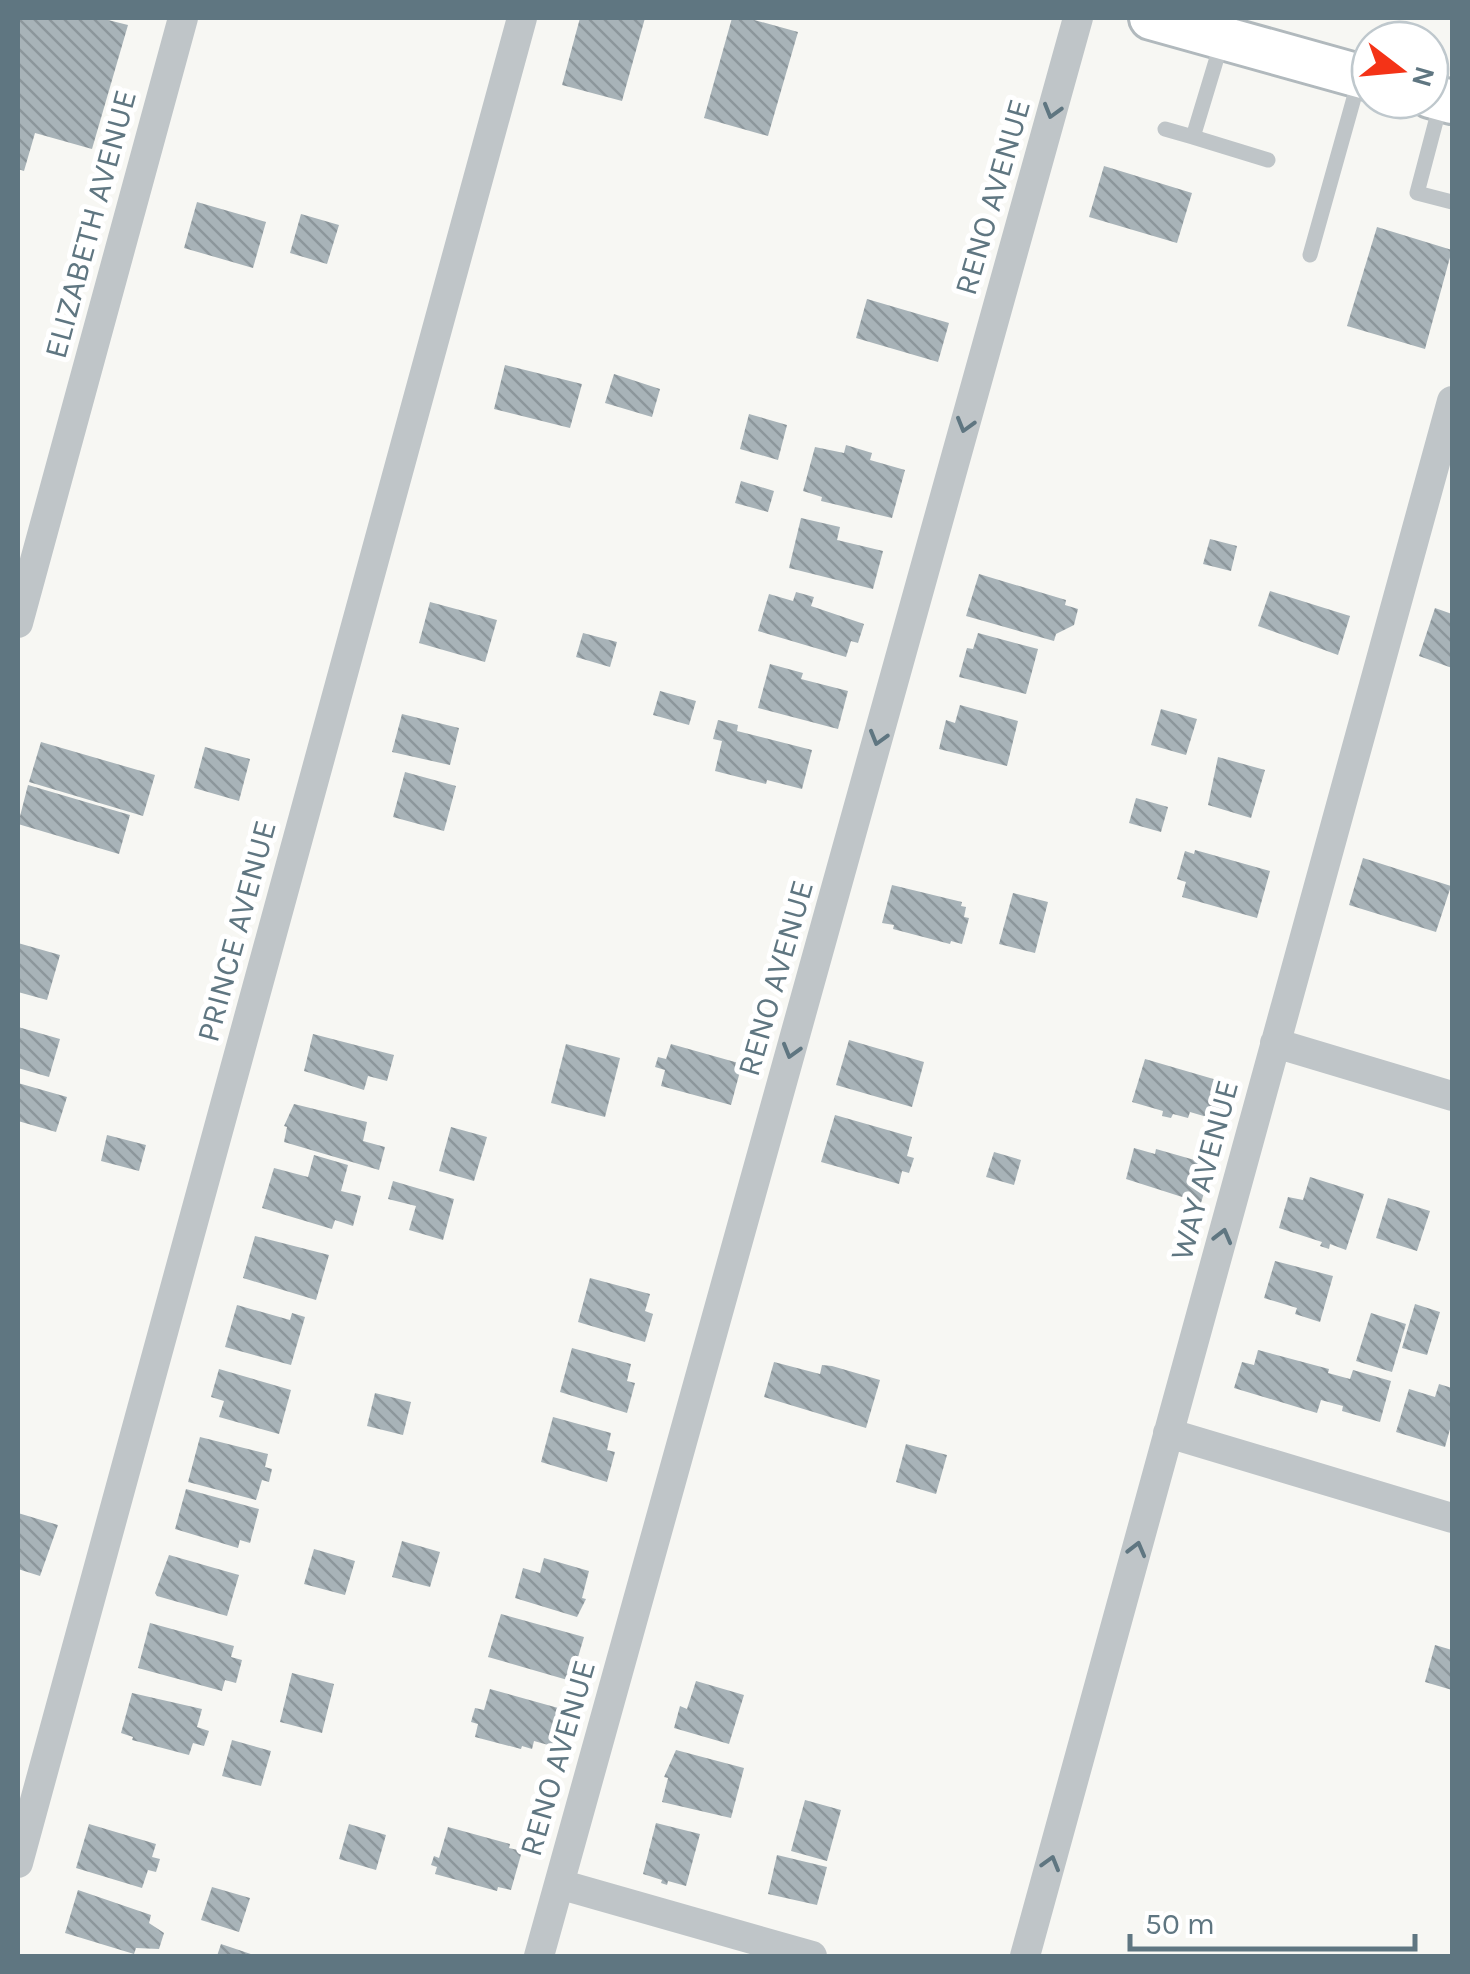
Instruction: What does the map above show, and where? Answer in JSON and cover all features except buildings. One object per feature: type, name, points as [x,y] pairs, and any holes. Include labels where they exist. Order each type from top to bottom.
[{"type":"main road","points":[[1151,18],[1350,74]]},
{"type":"street","name":"ELIZABETH AVENUE","points":[[18,623],[183,18]]},
{"type":"street","name":"PRINCE AVENUE","points":[[18,1862],[522,18]]},
{"type":"street","name":"RENO AVENUE","points":[[539,1956],[1078,18]]},
{"type":"street","name":"WAY AVENUE","points":[[1024,1956],[1452,401]]},
{"type":"street","points":[[1276,1043],[1452,1096]]},
{"type":"street","points":[[1168,1433],[1452,1518]]},
{"type":"street","points":[[559,1884],[812,1956]]},
{"type":"lane","points":[[1193,137],[1223,38]]},
{"type":"lane","points":[[1310,255],[1352,120]]},
{"type":"lane","points":[[1436,120],[1417,192],[1452,202]]},
{"type":"lane","points":[[1165,129],[1268,160]]}]
